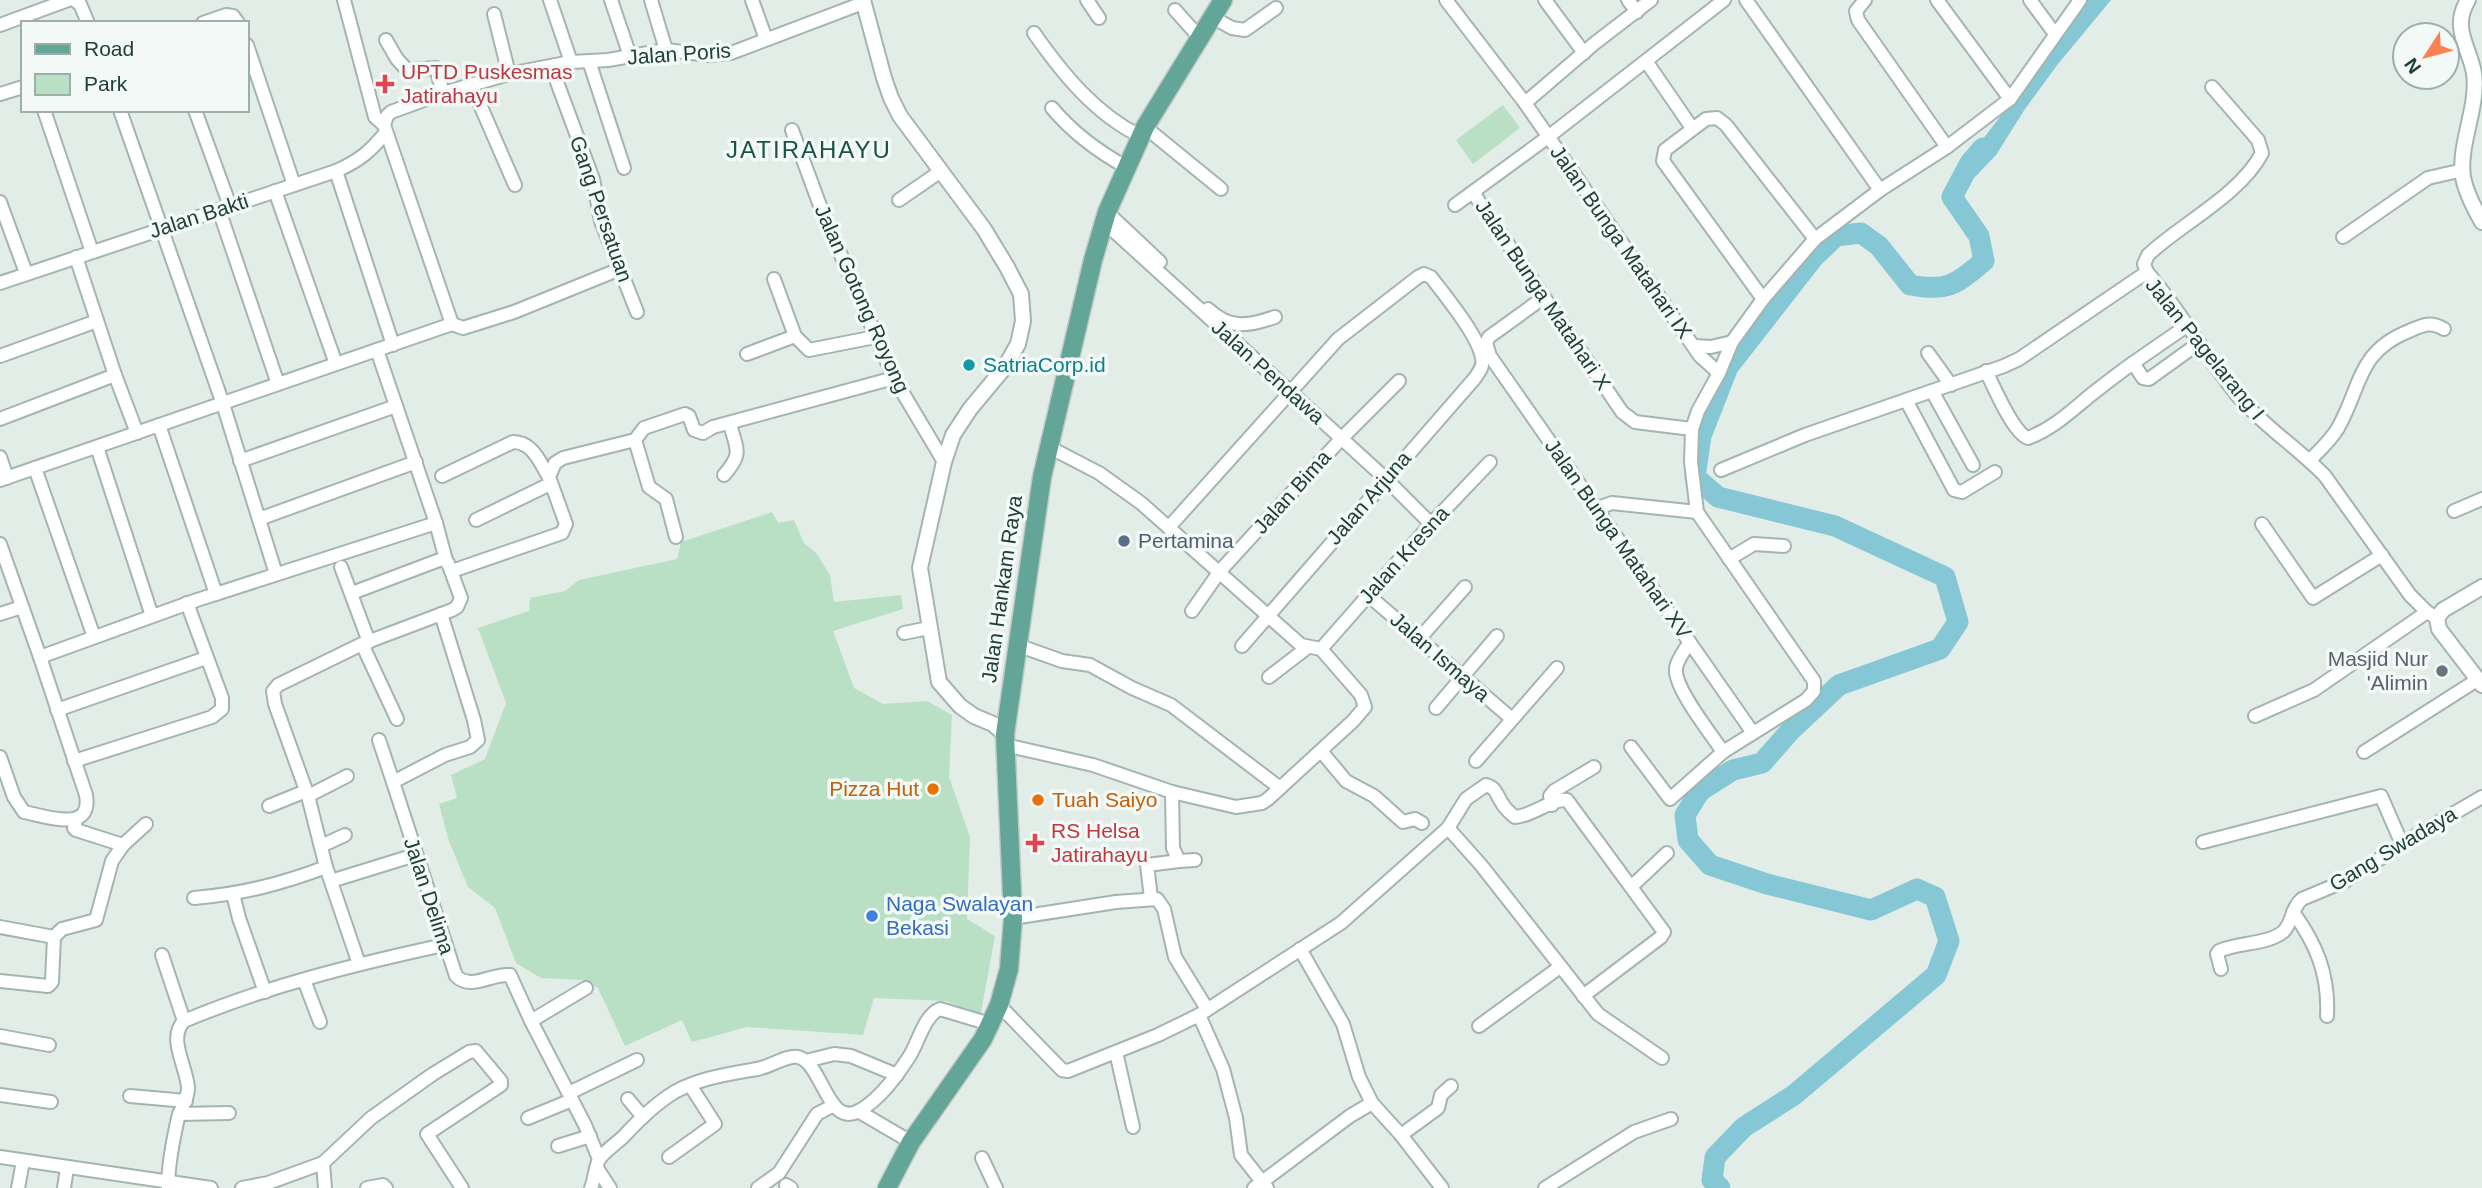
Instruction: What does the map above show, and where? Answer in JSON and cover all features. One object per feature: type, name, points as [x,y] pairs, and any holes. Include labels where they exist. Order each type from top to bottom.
[{"type":"main road","name":"Jalan Hankam Raya","points":[[887,1188],[911,1142],[966,1066],[999,1005],[1009,968],[1013,918],[1003,730],[1028,586],[1036,506],[1049,447],[1105,217],[1143,132],[1223,0]]},
{"type":"street","points":[[0,25],[68,0]]},
{"type":"street","points":[[74,0],[80,4],[87,21]]},
{"type":"street","points":[[344,0],[375,117],[385,128],[452,324]]},
{"type":"street","points":[[550,0],[571,62]]},
{"type":"street","points":[[611,0],[630,56]]},
{"type":"street","points":[[651,0],[666,50]]},
{"type":"street","points":[[752,0],[766,39]]},
{"type":"street","points":[[1087,0],[1099,18]]},
{"type":"street","name":"Jalan Bunga Matahari IX","points":[[1446,0],[1525,103],[1700,356],[1719,373]]},
{"type":"street","points":[[1545,0],[1584,53]]},
{"type":"street","points":[[1628,0],[1637,12]]},
{"type":"street","points":[[1525,103],[1651,0]]},
{"type":"street","name":"Jalan Bunga Matahari X","points":[[1692,429],[1642,424],[1628,418],[1543,298],[1476,197],[1475,191],[1724,0]]},
{"type":"street","points":[[1746,0],[1880,190]]},
{"type":"street","points":[[1865,0],[1856,11],[1858,20],[1947,147]]},
{"type":"street","points":[[1937,0],[2010,99]]},
{"type":"street","points":[[2030,0],[2055,34]]},
{"type":"street","points":[[1631,747],[1670,799],[1723,752],[1806,700],[1814,691],[1814,681],[1696,512],[1691,462],[1692,429],[1698,411],[1732,342],[1763,299],[1815,239],[1880,190],[1947,147],[2010,99],[2080,0]]},
{"type":"street","points":[[2468,0],[2460,23],[2474,75],[2463,170],[2473,206],[2482,222]]},
{"type":"street","points":[[863,2],[891,98],[900,116],[971,211],[1021,294],[1023,321],[1018,344],[1005,367],[970,409],[953,435],[944,462],[920,569],[939,682],[960,706],[974,716],[1093,765],[1172,792],[1236,807],[1262,803],[1353,721],[1365,707],[1361,695],[1314,648],[1301,645],[1170,526],[1113,482],[1049,447]]},
{"type":"street","name":"Jalan Poris","points":[[385,128],[387,116],[391,112],[471,84],[571,62],[666,50],[719,55],[863,2]]},
{"type":"street","points":[[1212,17],[1232,28],[1245,30],[1276,8]]},
{"type":"street","points":[[1175,10],[1200,38]]},
{"type":"street","points":[[494,14],[509,74]]},
{"type":"street","points":[[209,21],[226,15],[233,16],[237,21]]},
{"type":"street","points":[[1034,33],[1080,91],[1123,128],[1143,132],[1221,189]]},
{"type":"street","points":[[386,40],[407,70],[436,68],[443,93]]},
{"type":"street","points":[[248,48],[294,185]]},
{"type":"street","points":[[589,61],[624,168]]},
{"type":"street","points":[[1646,61],[1692,128]]},
{"type":"street","name":"Gang Persatuan","points":[[551,66],[593,179],[601,221],[637,312]]},
{"type":"street","points":[[471,84],[515,185]]},
{"type":"street","points":[[2147,272],[2144,264],[2148,255],[2222,197],[2262,153],[2259,140],[2212,87]]},
{"type":"street","points":[[0,94],[21,88]]},
{"type":"street","points":[[1052,108],[1093,147],[1126,167]]},
{"type":"street","points":[[45,112],[92,252]]},
{"type":"street","points":[[121,112],[223,404],[276,574]]},
{"type":"street","points":[[196,112],[278,384]]},
{"type":"street","points":[[1763,299],[1663,162],[1665,150],[1706,119],[1714,117],[1721,120],[1815,239]]},
{"type":"street","name":"Jalan Bakti","points":[[0,282],[336,171],[355,163],[370,152],[385,128]]},
{"type":"street","name":"Jalan Gotong Royong","points":[[792,130],[821,211],[875,337],[894,378],[944,462]]},
{"type":"street","points":[[2343,237],[2428,178],[2463,170]]},
{"type":"street","points":[[336,171],[393,345]]},
{"type":"street","points":[[899,200],[941,171]]},
{"type":"street","points":[[275,191],[336,364]]},
{"type":"street","points":[[1455,205],[1475,191]]},
{"type":"street","points":[[0,202],[26,273]]},
{"type":"street","points":[[1105,217],[1213,314],[1249,326],[1275,317]]},
{"type":"street","name":"Jalan Pendawa","points":[[1105,217],[1431,524]]},
{"type":"street","points":[[76,257],[137,433]]},
{"type":"street","points":[[0,457],[4,479],[452,324],[463,328],[501,316],[620,270]]},
{"type":"street","name":"Jalan Pagelarang I","points":[[1721,470],[1805,435],[2019,359],[2147,272],[2236,394],[2256,416],[2310,460],[2336,489],[2410,595],[2432,615]]},
{"type":"street","name":"Jalan Bunga Matahari XV","points":[[1291,393],[1338,339],[1418,277],[1428,275],[1482,344],[1754,733]]},
{"type":"street","points":[[774,279],[795,336],[809,350],[875,337]]},
{"type":"street","points":[[1482,344],[1543,298]]},
{"type":"street","points":[[0,356],[97,321]]},
{"type":"street","points":[[2310,460],[2338,428],[2371,355],[2400,335],[2426,324],[2444,328]]},
{"type":"street","points":[[1986,372],[2014,425],[2021,435],[2028,438],[2063,419],[2090,395],[2188,325]]},
{"type":"street","points":[[747,354],[795,336]]},
{"type":"street","name":"Jalan Bunga Matahari IX","points":[[1693,346],[1711,347],[1732,342]]},
{"type":"street","points":[[2133,363],[2143,377],[2148,379],[2199,343]]},
{"type":"street","name":"Jalan Arjuna","points":[[1242,646],[1475,378],[1483,359],[1482,344]]},
{"type":"street","points":[[359,964],[326,867],[307,793],[275,704],[273,691],[278,685],[365,643],[457,607],[461,597],[377,350]]},
{"type":"street","points":[[1928,353],[1951,385]]},
{"type":"street","points":[[0,419],[115,375]]},
{"type":"street","points":[[475,520],[549,481],[555,463],[563,458],[635,440],[645,428],[678,415],[689,416],[694,429],[699,433],[894,378]]},
{"type":"street","name":"Jalan Bima","points":[[1192,611],[1220,571],[1340,439],[1399,381]]},
{"type":"street","points":[[1932,391],[1973,465]]},
{"type":"street","points":[[1170,526],[1291,393]]},
{"type":"street","points":[[1906,401],[1954,490],[1962,492],[1995,472]]},
{"type":"street","points":[[240,461],[396,406]]},
{"type":"street","points":[[159,425],[216,594]]},
{"type":"street","points":[[724,475],[737,456],[730,425]]},
{"type":"street","points":[[635,440],[649,487],[666,499],[677,537]]},
{"type":"street","points":[[352,593],[438,560],[449,566],[562,533],[566,524],[549,481],[530,447],[519,442],[513,442],[442,476]]},
{"type":"street","points":[[97,447],[152,616]]},
{"type":"street","points":[[259,519],[416,462]]},
{"type":"street","name":"Jalan Kresna","points":[[1269,677],[1314,648],[1368,595],[1490,462]]},
{"type":"street","points":[[35,468],[94,637]]},
{"type":"street","points":[[2454,511],[2482,499]]},
{"type":"street","points":[[1598,508],[1612,503],[1696,512]]},
{"type":"street","points":[[40,657],[187,603],[436,523]]},
{"type":"street","points":[[2262,524],[2313,598],[2382,555]]},
{"type":"street","points":[[0,544],[87,804],[74,828],[123,845]]},
{"type":"street","points":[[1729,559],[1754,544],[1784,547]]},
{"type":"street","points":[[341,567],[352,593],[365,643],[397,719]]},
{"type":"street","points":[[1419,639],[1465,587]]},
{"type":"street","points":[[2255,716],[2314,690],[2432,615],[2482,587]]},
{"type":"street","name":"Jalan Ismaya","points":[[1368,595],[1512,719]]},
{"type":"street","points":[[74,761],[217,715],[222,709],[222,698],[187,603]]},
{"type":"street","points":[[0,614],[22,607]]},
{"type":"street","points":[[393,782],[445,755],[470,747],[478,740],[441,614]]},
{"type":"street","points":[[2364,752],[2480,682],[2439,629],[2432,615]]},
{"type":"street","points":[[904,633],[929,628]]},
{"type":"street","points":[[1436,708],[1497,636]]},
{"type":"street","points":[[1689,643],[1676,666],[1676,676],[1723,752]]},
{"type":"street","points":[[1017,645],[1062,660],[1090,665],[1171,705],[1280,788]]},
{"type":"street","points":[[57,710],[206,658]]},
{"type":"street","points":[[1476,761],[1557,668]]},
{"type":"street","name":"Jalan Delima","points":[[379,740],[456,976],[466,983],[510,975],[590,1136],[598,1164],[610,1188]]},
{"type":"street","points":[[1321,751],[1346,781],[1374,796],[1403,822],[1415,820],[1422,823]]},
{"type":"street","points":[[0,757],[14,797],[24,811],[76,820]]},
{"type":"street","points":[[1552,804],[1550,796],[1554,791],[1594,767]]},
{"type":"street","points":[[268,806],[347,776]]},
{"type":"street","points":[[999,1005],[1062,1070],[1068,1071],[1116,1052],[1203,1012],[1341,923],[1448,828],[1466,799],[1486,785],[1495,790],[1502,804],[1515,817],[1522,817],[1563,799],[1567,800],[1664,935],[1583,996]]},
{"type":"street","points":[[1172,792],[1173,848],[1179,861]]},
{"type":"street","points":[[2203,842],[2381,796],[2402,844]]},
{"type":"street","name":"Gang Swadaya","points":[[2221,969],[2217,954],[2219,950],[2278,935],[2289,925],[2297,903],[2302,899],[2345,881],[2482,797]]},
{"type":"street","points":[[0,981],[48,986],[53,976],[54,937],[62,929],[96,920],[112,861],[123,845],[146,824]]},
{"type":"street","points":[[1448,828],[1489,875],[1598,1014],[1662,1058]]},
{"type":"street","points":[[321,846],[345,835]]},
{"type":"street","points":[[1631,887],[1667,853]]},
{"type":"street","points":[[331,881],[415,855]]},
{"type":"street","points":[[1151,898],[1147,865],[1195,860]]},
{"type":"street","points":[[194,898],[233,894],[282,883],[326,867]]},
{"type":"street","points":[[233,894],[265,992]]},
{"type":"street","points":[[1013,918],[1151,898],[1161,902],[1175,957],[1203,1012],[1223,1069],[1236,1118],[1241,1155],[1261,1186],[1350,1116],[1372,1103]]},
{"type":"street","points":[[2293,912],[2314,942],[2328,991],[2327,1016]]},
{"type":"street","points":[[0,927],[54,937]]},
{"type":"street","points":[[168,1185],[179,1114],[186,1101],[188,1087],[177,1039],[179,1026],[184,1021],[304,980],[359,964],[444,945]]},
{"type":"street","points":[[1300,949],[1343,1024],[1359,1077],[1372,1103],[1442,1188]]},
{"type":"street","points":[[162,955],[184,1021]]},
{"type":"street","points":[[1479,1026],[1560,967]]},
{"type":"street","points":[[304,980],[320,1022]]},
{"type":"street","points":[[531,1021],[586,988]]},
{"type":"street","points":[[863,1113],[897,1075],[936,1010],[989,1024]]},
{"type":"street","points":[[0,1036],[50,1045]]},
{"type":"street","points":[[242,1188],[251,1188],[323,1163],[371,1118],[433,1074],[469,1052],[476,1051],[501,1081],[501,1085],[427,1134],[463,1188]]},
{"type":"street","points":[[1116,1052],[1133,1127]]},
{"type":"street","points":[[591,1188],[598,1164],[643,1117],[668,1096],[690,1085],[741,1071],[761,1069],[793,1057],[806,1061],[834,1054],[867,1061],[897,1075]]},
{"type":"street","points":[[528,1118],[637,1060]]},
{"type":"street","points":[[806,1061],[834,1105],[844,1114],[863,1113],[911,1142]]},
{"type":"street","points":[[669,1157],[715,1124],[690,1085]]},
{"type":"street","points":[[1401,1135],[1438,1108],[1441,1095],[1451,1086]]},
{"type":"street","points":[[0,1095],[51,1102]]},
{"type":"street","points":[[130,1096],[186,1101]]},
{"type":"street","points":[[628,1099],[643,1117]]},
{"type":"street","points":[[758,1188],[779,1173],[817,1114],[834,1105]]},
{"type":"street","points":[[179,1114],[229,1113]]},
{"type":"street","points":[[1545,1188],[1634,1132],[1671,1119]]},
{"type":"street","points":[[558,1146],[590,1136]]},
{"type":"street","points":[[0,1157],[68,1168],[115,1182],[211,1188]]},
{"type":"street","points":[[982,1158],[996,1188]]},
{"type":"street","points":[[18,1188],[23,1161]]},
{"type":"street","points":[[323,1163],[325,1188]]},
{"type":"street","points":[[64,1188],[68,1168]]},
{"type":"street","points":[[367,1188],[383,1185],[386,1188]]},
{"type":"green space","points":[[1503,105],[1520,128],[1473,164],[1456,140]]},
{"type":"green space","points":[[772,512],[778,523],[794,520],[804,543],[817,554],[830,575],[834,602],[901,595],[903,609],[833,631],[854,688],[883,704],[927,701],[952,715],[949,777],[970,837],[967,919],[995,936],[980,1018],[947,1001],[874,998],[863,1035],[747,1027],[692,1042],[682,1020],[625,1046],[598,988],[583,980],[541,978],[516,963],[495,908],[468,887],[449,841],[439,804],[457,798],[451,775],[485,759],[506,703],[478,628],[529,611],[530,598],[565,591],[579,580],[677,559],[681,542]]},
{"type":"water","points":[[2085,0],[2111,0],[2058,64],[1996,155],[1975,177],[1963,165],[2042,62]]},
{"type":"waterway","points":[[1720,1188],[1712,1180],[1715,1157],[1744,1127],[1794,1095],[1936,975],[1949,941],[1935,897],[1917,889],[1871,910],[1767,884],[1710,865],[1688,840],[1685,815],[1700,791],[1733,770],[1762,763],[1791,730],[1839,685],[1940,649],[1958,622],[1945,577],[1835,526],[1718,497],[1695,477],[1701,436],[1728,367],[1813,258],[1836,236],[1861,233],[1879,246],[1910,285],[1934,288],[1950,285],[1984,261],[1979,236],[1952,197],[1970,163],[1983,148]]},
{"type":"place","name":"UPTD Puskesmas Jatirahayu","points":[[385,84]]},
{"type":"place","name":"SatriaCorp.id","points":[[969,365]]},
{"type":"place","name":"Pertamina","points":[[1124,541]]},
{"type":"place","name":"Masjid Nur 'Alimin","points":[[2442,671]]},
{"type":"place","name":"Pizza Hut","points":[[933,789]]},
{"type":"place","name":"Tuah Saiyo","points":[[1038,800]]},
{"type":"place","name":"RS Helsa Jatirahayu","points":[[1035,843]]},
{"type":"place","name":"Naga Swalayan Bekasi","points":[[872,916]]},
{"type":"district","name":"JATIRAHAYU","points":[[809,150]]}]
